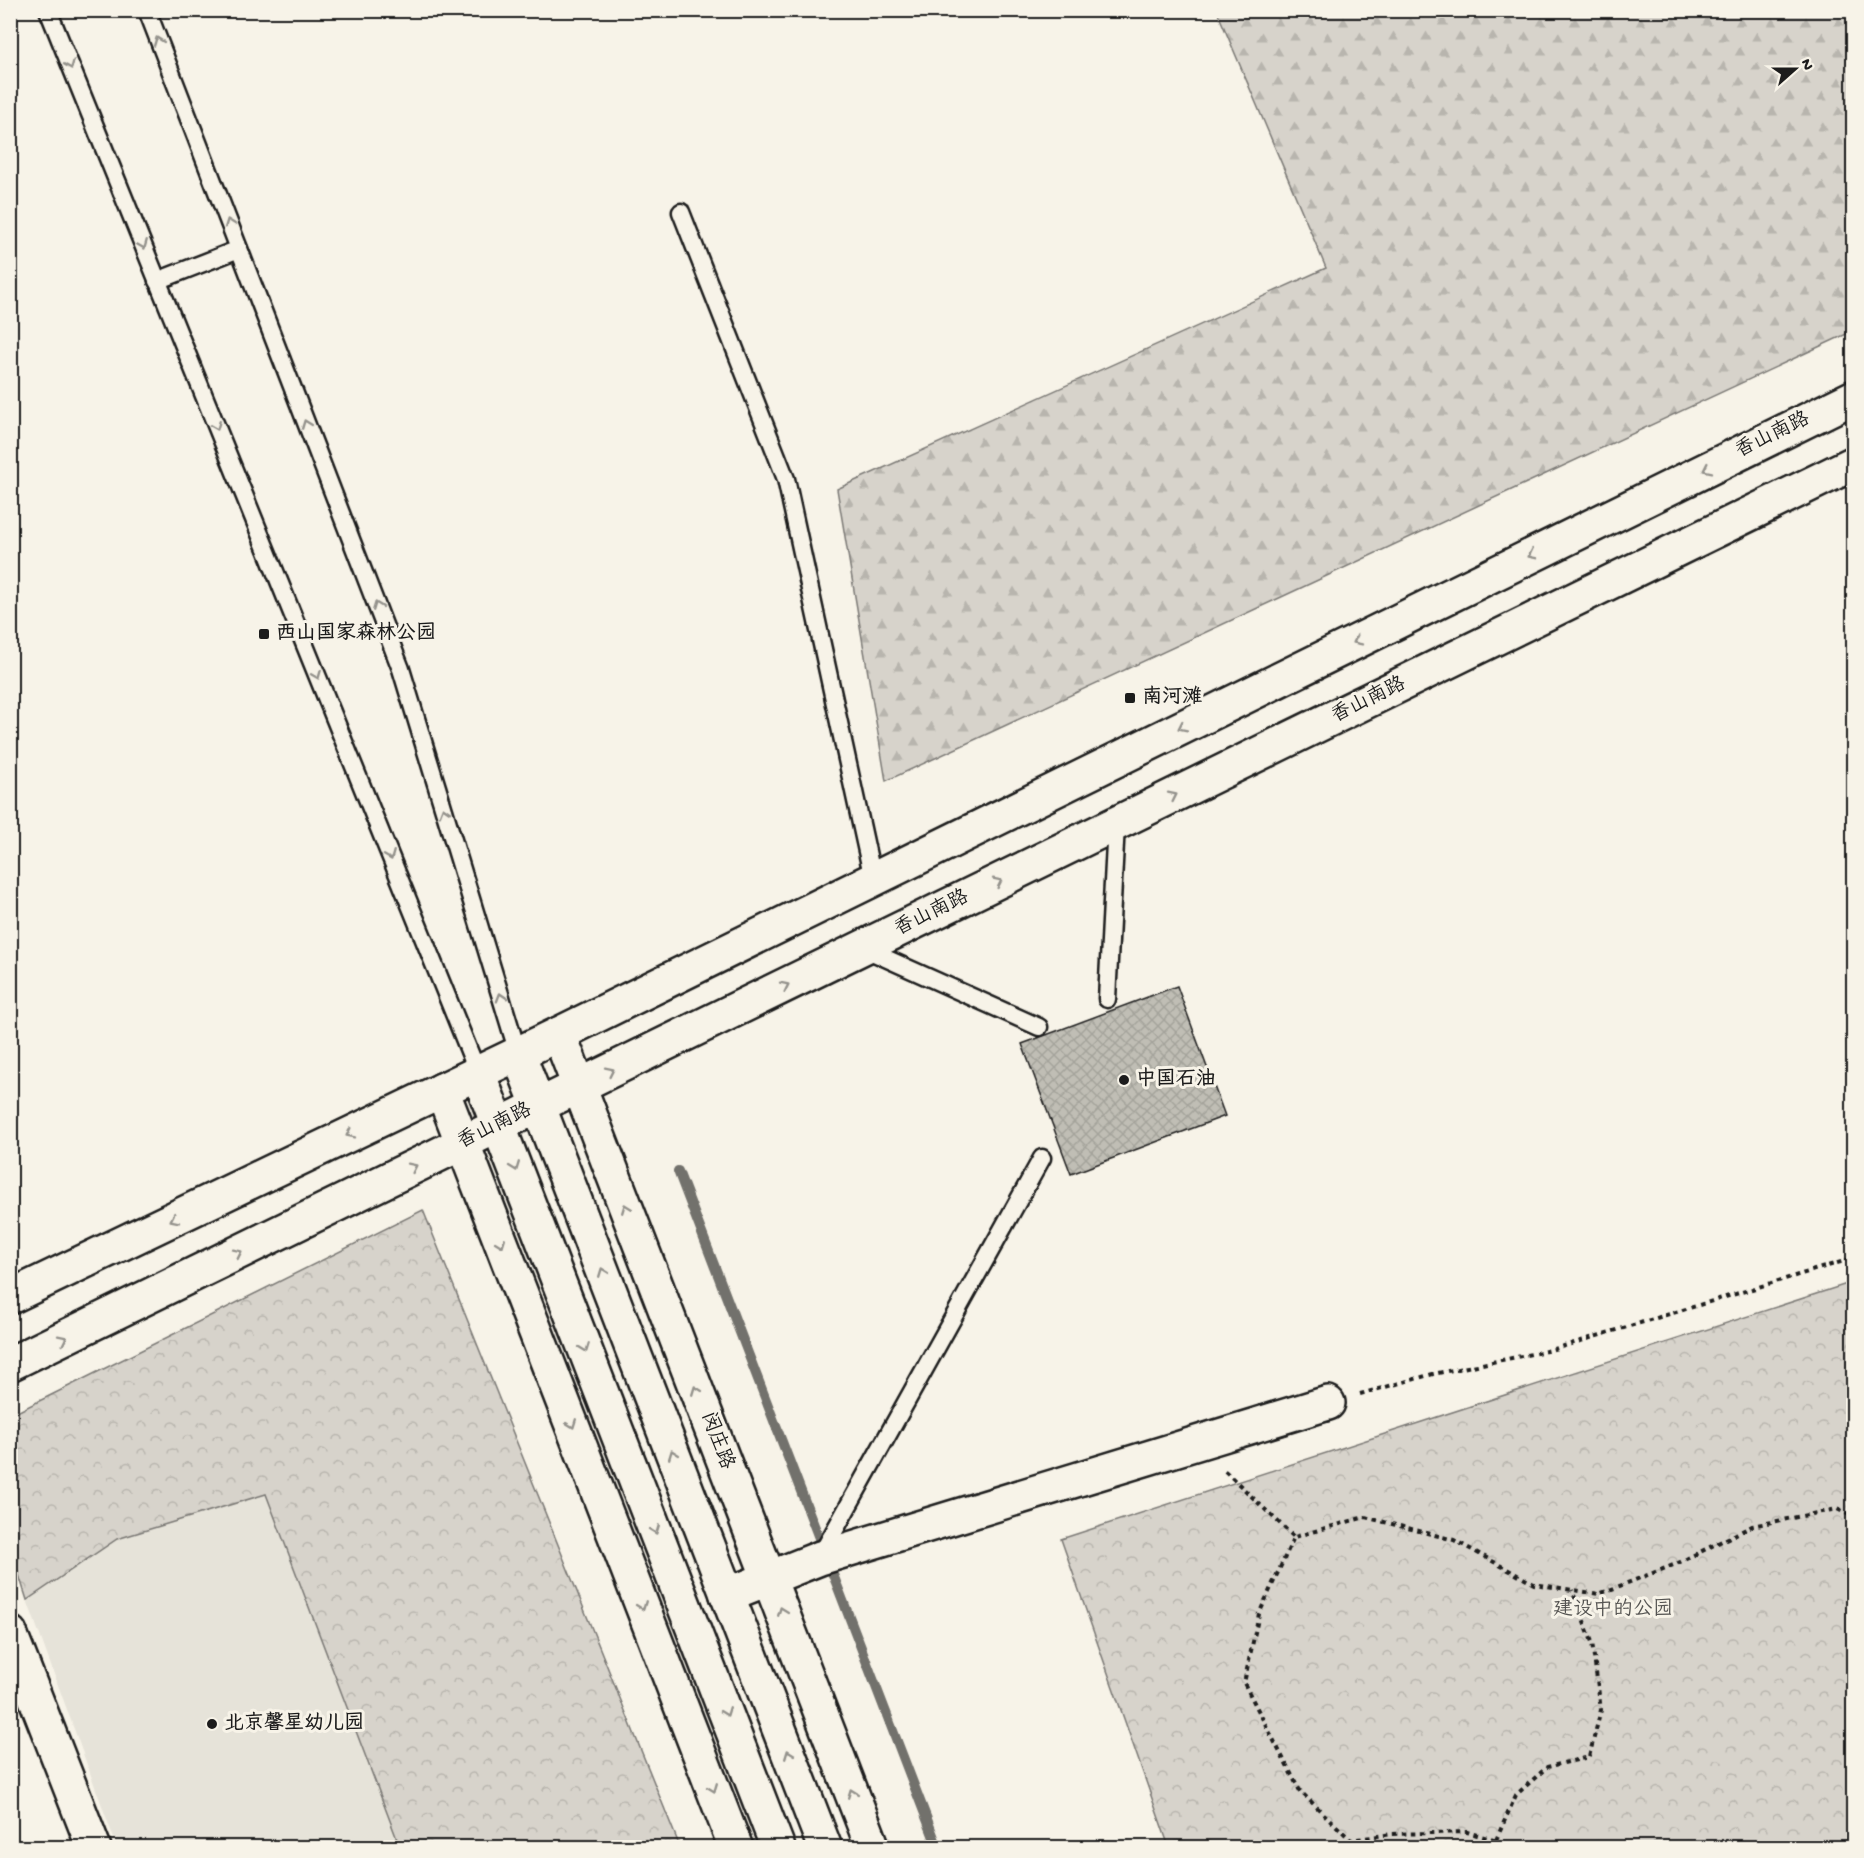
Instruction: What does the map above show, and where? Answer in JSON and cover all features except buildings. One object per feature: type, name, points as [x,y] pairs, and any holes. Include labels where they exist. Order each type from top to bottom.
[{"type":"main road","name":"香山南路","points":[[10,1297],[559,1034],[1854,397]]},
{"type":"main road","name":"香山南路","points":[[10,1364],[1854,464]]},
{"type":"main road","name":"闵庄路","points":[[559,1034],[873,1848]]},
{"type":"main road","points":[[518,1053],[825,1848]]},
{"type":"main road","points":[[478,1073],[778,1848]]},
{"type":"main road","points":[[442,1090],[736,1848]]},
{"type":"main road","points":[[727,1595],[820,1558],[1328,1403]]},
{"type":"main road","points":[[10,1633],[94,1848]]},
{"type":"lane","points":[[48,10],[478,1073]]},
{"type":"lane","points":[[147,10],[401,669],[518,1053]]},
{"type":"lane","points":[[681,212],[786,479],[873,879]]},
{"type":"lane","points":[[157,280],[239,249]]},
{"type":"lane","points":[[1107,999],[1116,824]]},
{"type":"lane","points":[[863,948],[1039,1027]]},
{"type":"lane","points":[[820,1558],[1042,1158]]},
{"type":"path","points":[[1328,1403],[1433,1374],[1551,1350],[1854,1258]]},
{"type":"path","points":[[1208,1440],[1221,1468],[1294,1537]]},
{"type":"path","points":[[1351,1840],[1299,1791],[1244,1683],[1259,1614],[1294,1537],[1365,1517],[1454,1540],[1534,1584],[1599,1594],[1676,1564],[1752,1526],[1837,1509],[1854,1517]]},
{"type":"path","points":[[1496,1840],[1516,1795],[1539,1774],[1547,1767],[1589,1757],[1601,1710],[1592,1642],[1572,1590]]},
{"type":"path","points":[[1351,1840],[1392,1834],[1467,1832],[1521,1848]]},
{"type":"path","points":[[1347,1848],[1351,1840]]},
{"type":"shaded area","name":"北京馨星幼儿园","points":[[266,1494],[400,1847],[117,1847],[27,1600],[117,1539]]},
{"type":"green space","points":[[1217,11],[1853,11],[1853,331],[886,781],[837,489],[1326,268]]},
{"type":"green space","points":[[423,1210],[680,1847],[400,1847],[266,1494],[117,1539],[27,1600],[11,1550],[11,1415]]},
{"type":"green space","name":"建设中的公园","points":[[1853,1282],[1853,1847],[1169,1847],[1061,1539]]},
{"type":"waterway","points":[[678,1171],[938,1848]]},
{"type":"place","name":"西山国家森林公园","points":[[264,634]]},
{"type":"place","name":"南河滩","points":[[1130,698]]},
{"type":"place","name":"中国石油","points":[[1124,1080]]},
{"type":"place","name":"北京馨星幼儿园","points":[[212,1724]]}]
